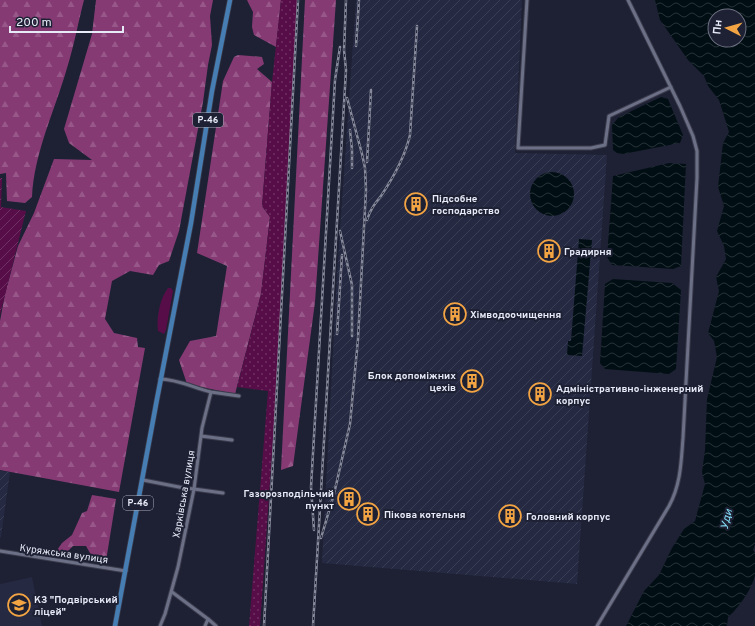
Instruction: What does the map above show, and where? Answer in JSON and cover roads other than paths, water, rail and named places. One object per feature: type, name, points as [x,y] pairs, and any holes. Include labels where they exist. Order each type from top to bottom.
[{"type":"main road","name":"Р-46","points":[[226,0],[226,18]]},
{"type":"main road","name":"Р-46","points":[[115,626],[193,208],[212,91],[230,0]]},
{"type":"street","points":[[527,0],[518,148],[591,148],[605,145],[609,116],[671,87]]},
{"type":"street","points":[[597,626],[669,506],[675,494],[680,473],[696,193],[697,151],[693,136],[671,87],[628,0]]},
{"type":"street","points":[[160,380],[170,379],[197,389],[239,396]]},
{"type":"street","name":"Харківська вулиця","points":[[160,626],[172,592],[194,489],[201,436],[211,392]]},
{"type":"street","points":[[201,436],[232,440]]},
{"type":"street","points":[[142,480],[222,493]]},
{"type":"street","name":"Куряжська вулиця","points":[[0,552],[126,571]]},
{"type":"street","points":[[172,592],[216,626]]},
{"type":"street","points":[[205,626],[208,619]]},
{"type":"water","name":"Уди","points":[[655,0],[755,0],[755,545],[753,550],[755,553],[755,575],[754,580],[744,598],[728,617],[727,626],[626,626],[644,591],[659,575],[672,548],[684,529],[695,521],[705,484],[702,472],[705,450],[707,399],[717,357],[714,341],[708,333],[719,291],[716,277],[726,259],[724,246],[717,231],[724,206],[718,187],[723,143],[729,132],[719,100],[708,86],[704,76],[688,60],[660,20]]},
{"type":"water","points":[[661,97],[668,99],[683,135],[680,143],[623,154],[617,153],[613,150],[612,125],[619,117]]},
{"type":"water","points":[[669,163],[686,164],[681,266],[673,269],[612,265],[607,257],[613,176]]},
{"type":"water","points":[[548,172],[556,172],[568,178],[574,190],[574,198],[568,210],[556,216],[548,216],[536,210],[530,198],[530,190],[536,178]]},
{"type":"water","points":[[579,239],[592,240],[582,356],[567,355],[568,341],[571,341]]},
{"type":"water","points":[[613,279],[672,283],[681,290],[676,369],[669,374],[605,369],[600,363],[605,284]]},
{"type":"railway","points":[[264,626],[298,0]]},
{"type":"railway","points":[[313,626],[346,70],[344,50],[346,0]]},
{"type":"railway","points":[[356,46],[359,0]]},
{"type":"railway","points":[[367,220],[369,213],[398,167],[410,135],[417,26]]},
{"type":"railway","points":[[314,530],[311,487],[335,80],[340,47]]},
{"type":"railway","points":[[367,162],[371,90]]},
{"type":"railway","points":[[321,538],[334,494],[350,424],[358,339],[366,190],[365,168],[347,98]]},
{"type":"railway","points":[[350,130],[352,168]]},
{"type":"railway","points":[[340,231],[352,285],[352,336]]},
{"type":"railway","points":[[337,334],[342,255]]},
{"type":"place","name":"Підсобне господарство","points":[[416,204]]},
{"type":"place","name":"Градирня","points":[[549,251]]},
{"type":"place","name":"Хімводоочищення","points":[[455,314]]},
{"type":"place","name":"Блок допоміжних цехів","points":[[472,381]]},
{"type":"place","name":"Адміністративно-інженерний корпус","points":[[540,394]]},
{"type":"place","name":"Газорозподільчий пункт","points":[[349,499]]},
{"type":"place","name":"Пікова котельня","points":[[368,514]]},
{"type":"place","name":"Головний корпус","points":[[510,516]]},
{"type":"place","name":"КЗ \"Подвірський ліцей\"","points":[[19,605]]}]
